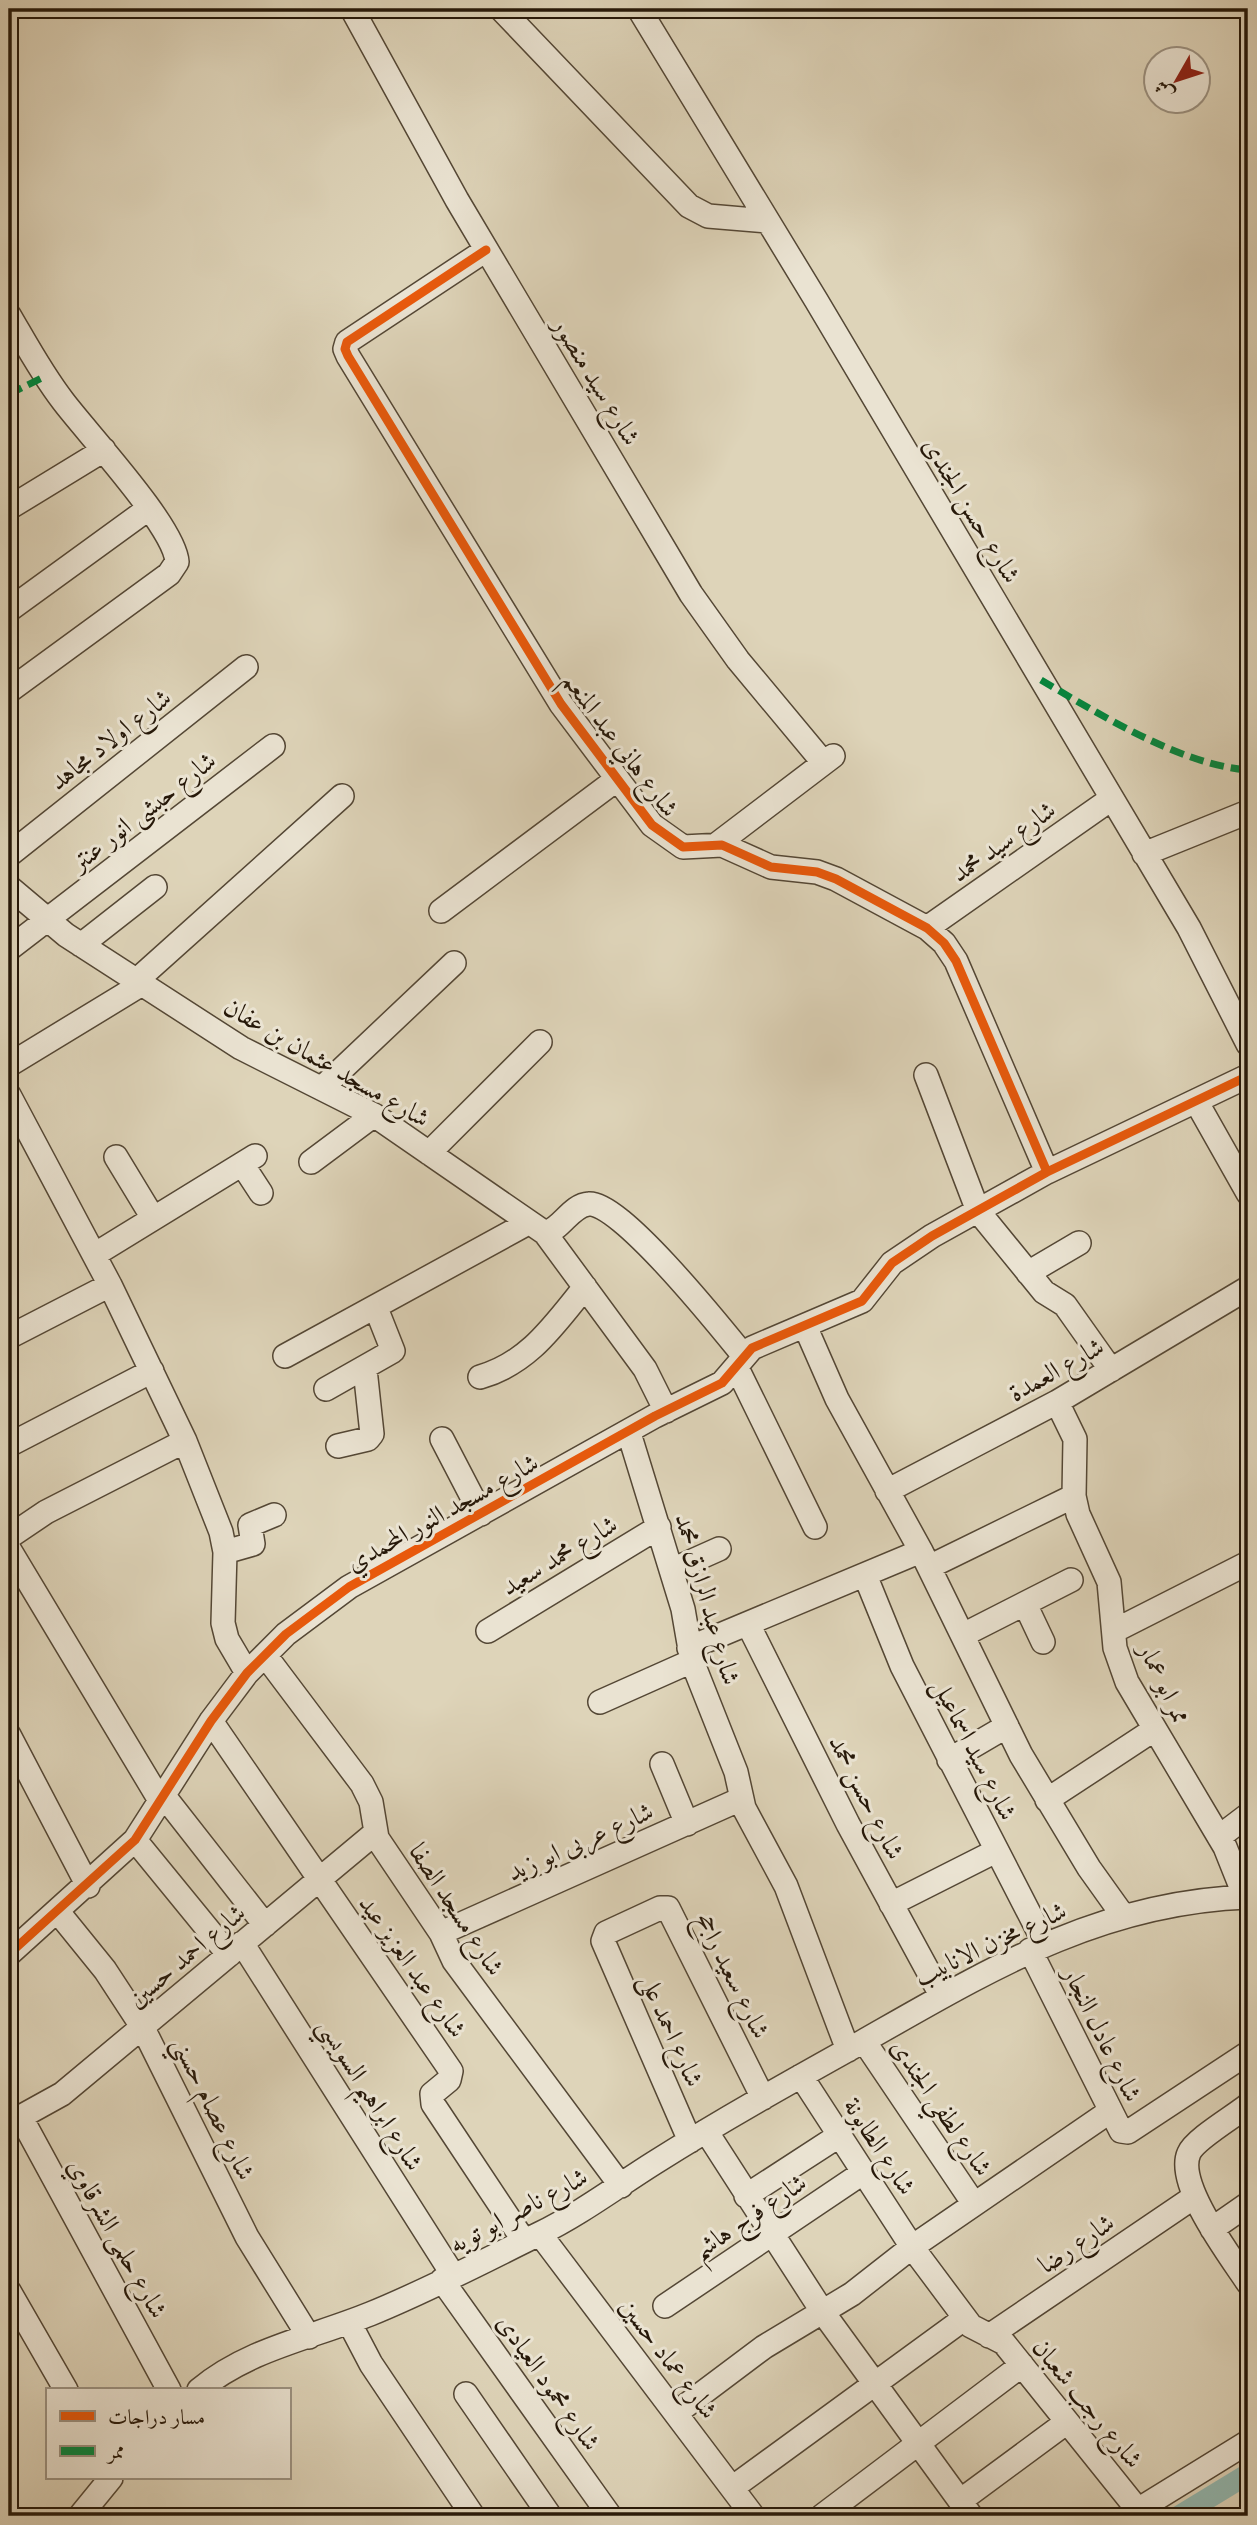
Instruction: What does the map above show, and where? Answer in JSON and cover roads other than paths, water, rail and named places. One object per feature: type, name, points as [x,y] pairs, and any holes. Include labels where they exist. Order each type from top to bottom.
[{"type":"street","name":"شارع سيد منصور","points":[[352,9],[486,250],[698,606],[738,660],[828,759],[716,845]]},
{"type":"street","points":[[501,9],[689,206],[708,216],[767,221]]},
{"type":"street","name":"شارع حسن الجندى","points":[[639,9],[1189,928],[1248,1044]]},
{"type":"street","name":"شارع هاني عبد المنعم","points":[[486,250],[352,338],[345,349],[561,704],[616,780],[660,833],[691,848],[716,845],[730,847],[771,867],[817,873],[836,879],[927,928],[944,943],[956,961],[1047,1172]]},
{"type":"street","points":[[9,315],[51,384],[148,509],[177,556],[177,562],[169,574],[9,691]]},
{"type":"street","points":[[9,508],[104,450]]},
{"type":"street","points":[[9,610],[148,509]]},
{"type":"street","name":"شارع اولاد مجاهد","points":[[9,855],[246,667]]},
{"type":"street","name":"شارع حبشى انور عنتر","points":[[9,949],[273,746]]},
{"type":"street","points":[[441,911],[616,780]]},
{"type":"street","points":[[9,1065],[139,982],[342,796]]},
{"type":"street","name":"شارع سيد محمد","points":[[927,928],[1111,799]]},
{"type":"street","points":[[1144,855],[1248,812]]},
{"type":"street","name":"شارع مسجد عثمان بن عفان","points":[[9,887],[47,921],[81,945],[241,1048],[323,1087],[373,1115],[537,1228],[645,1368],[666,1411]]},
{"type":"street","points":[[81,945],[155,887]]},
{"type":"street","points":[[323,1087],[454,963]]},
{"type":"street","points":[[429,1153],[540,1042]]},
{"type":"street","points":[[926,1075],[978,1211],[1044,1292],[1065,1305],[1111,1370]]},
{"type":"street","name":"شارع مسجد النور المحمدي","points":[[9,1955],[88,1886],[135,1840],[211,1721],[247,1673],[286,1634],[349,1587],[666,1411],[722,1383],[752,1349],[862,1301],[892,1263],[978,1211],[1047,1172],[1248,1076]]},
{"type":"street","points":[[9,1095],[110,1285],[185,1441],[221,1532],[225,1552],[221,1603],[223,1623],[228,1639],[247,1673]]},
{"type":"street","points":[[1196,1101],[1248,1193]]},
{"type":"street","points":[[312,1162],[373,1115]]},
{"type":"street","points":[[116,1157],[153,1218]]},
{"type":"street","points":[[94,1255],[249,1160],[261,1193]]},
{"type":"street","points":[[285,1356],[584,1204],[595,1204],[614,1214],[699,1300],[741,1362],[816,1527]]},
{"type":"street","points":[[1028,1273],[1079,1243]]},
{"type":"street","points":[[9,1337],[110,1285]]},
{"type":"street","points":[[480,1377],[509,1366],[530,1352],[585,1287]]},
{"type":"street","name":"شارع العمدة","points":[[887,1491],[1057,1402],[1248,1288]]},
{"type":"street","points":[[326,1389],[393,1351],[376,1308]]},
{"type":"street","points":[[805,1326],[837,1399],[925,1559],[1007,1726],[1047,1800],[1089,1868],[1124,1917]]},
{"type":"street","points":[[338,1446],[368,1438],[372,1434],[365,1369]]},
{"type":"street","points":[[9,1445],[152,1371]]},
{"type":"street","name":"ممر ابو عمار","points":[[1057,1402],[1076,1446],[1074,1496],[1078,1514],[1109,1582],[1115,1648],[1127,1682],[1219,1837],[1246,1897]]},
{"type":"street","name":"شارع عبد الرازق محمد","points":[[629,1433],[672,1570],[690,1636],[690,1655],[736,1772],[741,1799],[786,1886],[836,2011],[856,2045]]},
{"type":"street","points":[[442,1439],[481,1514]]},
{"type":"street","points":[[9,1537],[46,1512],[185,1441]]},
{"type":"street","points":[[600,1702],[748,1624],[865,1575],[925,1559],[1074,1496]]},
{"type":"street","points":[[225,1552],[253,1544],[251,1524],[274,1515]]},
{"type":"street","name":"شارع محمد سعيد","points":[[488,1631],[659,1527]]},
{"type":"street","points":[[9,1549],[163,1799],[265,1925]]},
{"type":"street","points":[[672,1570],[719,1549]]},
{"type":"street","points":[[1114,1630],[1248,1563]]},
{"type":"street","name":"شارع سيد اسماعيل","points":[[865,1575],[902,1666],[996,1851],[1038,1947]]},
{"type":"street","points":[[963,1635],[1071,1580]]},
{"type":"street","points":[[1025,1604],[1043,1642]]},
{"type":"street","name":"شارع حسن محمد","points":[[748,1624],[891,1904],[941,1994]]},
{"type":"street","name":"شارع مسجد الصفا","points":[[265,1655],[368,1793],[375,1833],[397,1871],[441,1933],[454,1961],[621,2186]]},
{"type":"street","name":"شارع عبد العزيز عيد","points":[[211,1721],[451,2071],[449,2080],[432,2094],[433,2104],[532,2237]]},
{"type":"street","points":[[949,1760],[1007,1726]]},
{"type":"street","points":[[1047,1800],[1155,1730]]},
{"type":"street","points":[[9,1735],[88,1886]]},
{"type":"street","points":[[662,1764],[687,1824]]},
{"type":"street","name":"شارع عربى ابو زيد","points":[[441,1933],[741,1799]]},
{"type":"street","points":[[1219,1837],[1248,1815]]},
{"type":"street","name":"شارع احمد حسين","points":[[27,2112],[62,2094],[375,1833]]},
{"type":"street","name":"شارع ابراهيم السويسي","points":[[135,1840],[235,1949],[447,2278]]},
{"type":"street","points":[[891,1904],[996,1851]]},
{"type":"street","name":"شارع مخزن الانابيب","points":[[856,2045],[941,1994],[1038,1947],[1124,1917],[1246,1897]]},
{"type":"street","name":"شارع سعيد راجح","points":[[603,1941],[609,1931],[660,1908],[668,1908],[763,2098]]},
{"type":"street","name":"شارع عصام حسني","points":[[58,1912],[105,1970],[143,2028],[247,2237],[309,2336]]},
{"type":"street","name":"شارع احمد على","points":[[603,1941],[698,2136],[747,2196],[822,2311],[966,2509]]},
{"type":"street","name":"شارع عادل النجار","points":[[1038,1947],[1109,2112],[1121,2132],[1132,2129],[1248,2053]]},
{"type":"street","name":"شارع ناصر ابو تويه","points":[[202,2388],[242,2361],[349,2322],[584,2211],[698,2136],[856,2045]]},
{"type":"street","name":"شارع لطفي الجندى","points":[[856,2045],[974,2204]]},
{"type":"street","name":"شارع الطابونة","points":[[801,2076],[912,2247],[965,2318]]},
{"type":"street","points":[[1248,2105],[1190,2151],[1188,2161],[1194,2197],[1248,2283]]},
{"type":"street","name":"شارع حلمى الشرقاوي","points":[[27,2112],[24,2123],[168,2388]]},
{"type":"street","points":[[676,2413],[764,2347],[852,2294],[912,2247],[1109,2112]]},
{"type":"street","points":[[747,2196],[840,2135]]},
{"type":"street","name":"شارع فرج هاشم","points":[[665,2306],[864,2172]]},
{"type":"street","name":"شارع رضا","points":[[989,2336],[1194,2197]]},
{"type":"street","points":[[1212,2229],[1248,2204]]},
{"type":"street","name":"شارع عماد حسين","points":[[532,2237],[676,2413],[753,2516]]},
{"type":"street","name":"شارع محمود العيادى","points":[[447,2278],[610,2516]]},
{"type":"street","points":[[9,2291],[65,2388]]},
{"type":"street","points":[[732,2488],[965,2318]]},
{"type":"street","name":"شارع رجب شعبان","points":[[965,2318],[975,2330],[1004,2343],[1067,2422],[1133,2513]]},
{"type":"street","points":[[349,2322],[378,2375],[473,2516]]},
{"type":"street","points":[[822,2516],[1022,2365]]},
{"type":"street","points":[[466,2394],[550,2516]]},
{"type":"street","points":[[966,2509],[1067,2422]]},
{"type":"street","points":[[1133,2513],[1248,2442]]},
{"type":"street","points":[[80,2516],[109,2480]]},
{"type":"waterway","points":[[1179,2516],[1248,2474]]}]
